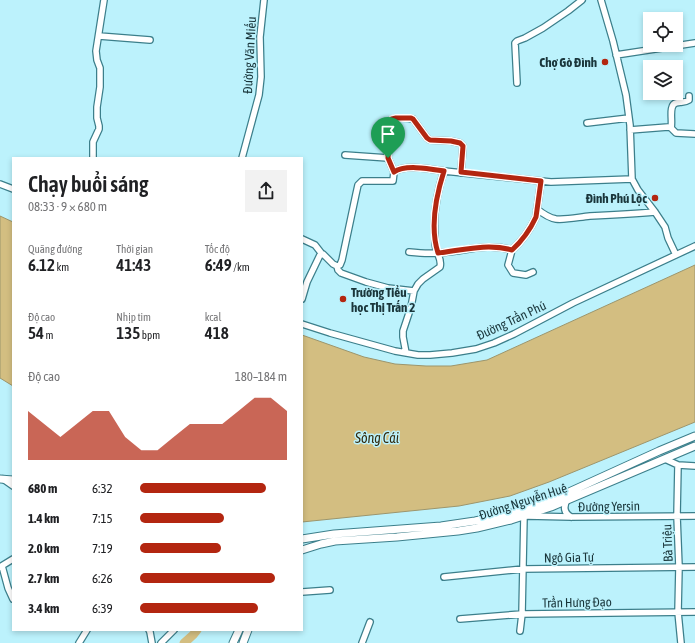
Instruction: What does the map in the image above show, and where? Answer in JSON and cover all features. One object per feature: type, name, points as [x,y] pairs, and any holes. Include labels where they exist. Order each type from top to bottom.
[{"type":"main road","name":"Đường Nguyễn Huệ","points":[[303,550],[335,541],[397,537],[477,528],[494,524],[523,513],[695,436]]},
{"type":"main road","name":"Đường Nguyễn Huệ","points":[[303,539],[334,534],[441,526],[551,507],[695,446]]},
{"type":"main road","points":[[659,451],[664,459]]},
{"type":"main road","points":[[1,479],[12,480]]},
{"type":"main road","points":[[397,529],[397,537]]},
{"type":"main road","points":[[233,643],[239,631]]},
{"type":"main road","points":[[242,643],[248,631]]},
{"type":"street","points":[[93,157],[94,142],[99,129],[97,114],[100,68],[96,56],[104,0]]},
{"type":"street","name":"Đường Văn Miếu","points":[[242,157],[259,95],[261,77],[260,37],[264,0]]},
{"type":"street","points":[[517,83],[517,40],[525,38],[542,28],[582,0]]},
{"type":"street","points":[[601,0],[611,32],[626,96],[630,130],[632,179],[665,227],[668,238],[676,255]]},
{"type":"street","points":[[99,36],[150,40]]},
{"type":"street","points":[[616,55],[695,44]]},
{"type":"street","points":[[671,128],[672,105],[675,103],[687,102],[689,100],[689,96]]},
{"type":"street","points":[[337,266],[340,265],[342,260],[358,185],[362,181],[391,181],[394,179],[394,172],[388,158],[389,123],[392,119],[411,118],[430,140],[458,142],[462,144],[461,172]]},
{"type":"street","points":[[587,123],[629,118]]},
{"type":"street","points":[[630,130],[668,127],[676,133],[695,134]]},
{"type":"street","points":[[345,156],[388,158]]},
{"type":"street","points":[[394,172],[401,168],[429,169],[541,181],[568,182],[632,179]]},
{"type":"street","points":[[406,352],[403,331],[411,307],[414,291],[423,279],[440,267],[441,261],[435,241],[434,216],[444,171]]},
{"type":"street","points":[[533,272],[526,275],[513,273],[508,265],[512,250],[523,240],[536,217],[541,181]]},
{"type":"street","points":[[0,184],[12,188]]},
{"type":"street","points":[[537,209],[554,219],[630,215],[655,212]]},
{"type":"street","points":[[303,239],[315,245],[322,254],[337,266],[341,273],[388,288],[414,291]]},
{"type":"street","name":"Đường Trần Phú","points":[[303,324],[370,345],[418,355],[452,353],[476,349],[514,334],[587,296],[695,246]]},
{"type":"street","points":[[409,252],[438,253],[485,247],[498,247],[512,250]]},
{"type":"street","points":[[303,296],[318,256],[322,254]]},
{"type":"street","points":[[664,459],[678,465],[695,466]]},
{"type":"street","name":"Bà Triệu","points":[[678,465],[678,612],[681,643]]},
{"type":"street","points":[[1,479],[12,485]]},
{"type":"street","points":[[567,500],[565,503],[566,511],[567,514],[572,517]]},
{"type":"street","points":[[520,631],[522,614],[523,513]]},
{"type":"street","name":"Đường Yersin","points":[[523,513],[572,517],[695,516]]},
{"type":"street","points":[[12,560],[1,566],[12,597]]},
{"type":"street","name":"Ngô Gia Tự","points":[[444,577],[523,569],[695,567]]},
{"type":"street","points":[[303,592],[330,590]]},
{"type":"street","name":"Trần Hưng Đạo","points":[[460,619],[522,614],[695,612]]},
{"type":"street","points":[[362,643],[370,622]]},
{"type":"street","points":[[79,643],[86,631]]},
{"type":"street","points":[[150,631],[152,643]]},
{"type":"street","points":[[161,643],[173,631]]},
{"type":"water","points":[[0,216],[12,222],[12,385],[0,378]]},
{"type":"water","name":"Sông Cái","points":[[695,265],[695,422],[549,482],[510,496],[459,506],[303,522],[303,335],[364,357],[395,364],[451,366],[487,360]]},
{"type":"waterway","points":[[184,643],[196,631]]},
{"type":"place","name":"Chợ Gò Đình","points":[[605,62]]},
{"type":"place","name":"Đình Phú Lộc","points":[[655,198]]},
{"type":"place","name":"Trường Tiểu học Thị Trấn 2","points":[[343,299]]},
{"type":"route","points":[[396,118],[411,118],[417,123],[430,140],[451,141],[462,144],[461,172],[541,181],[536,217],[523,240],[512,250],[498,247],[485,247],[438,253],[434,235],[434,216],[444,171],[401,168],[394,172],[388,158],[390,121],[396,118]]}]
